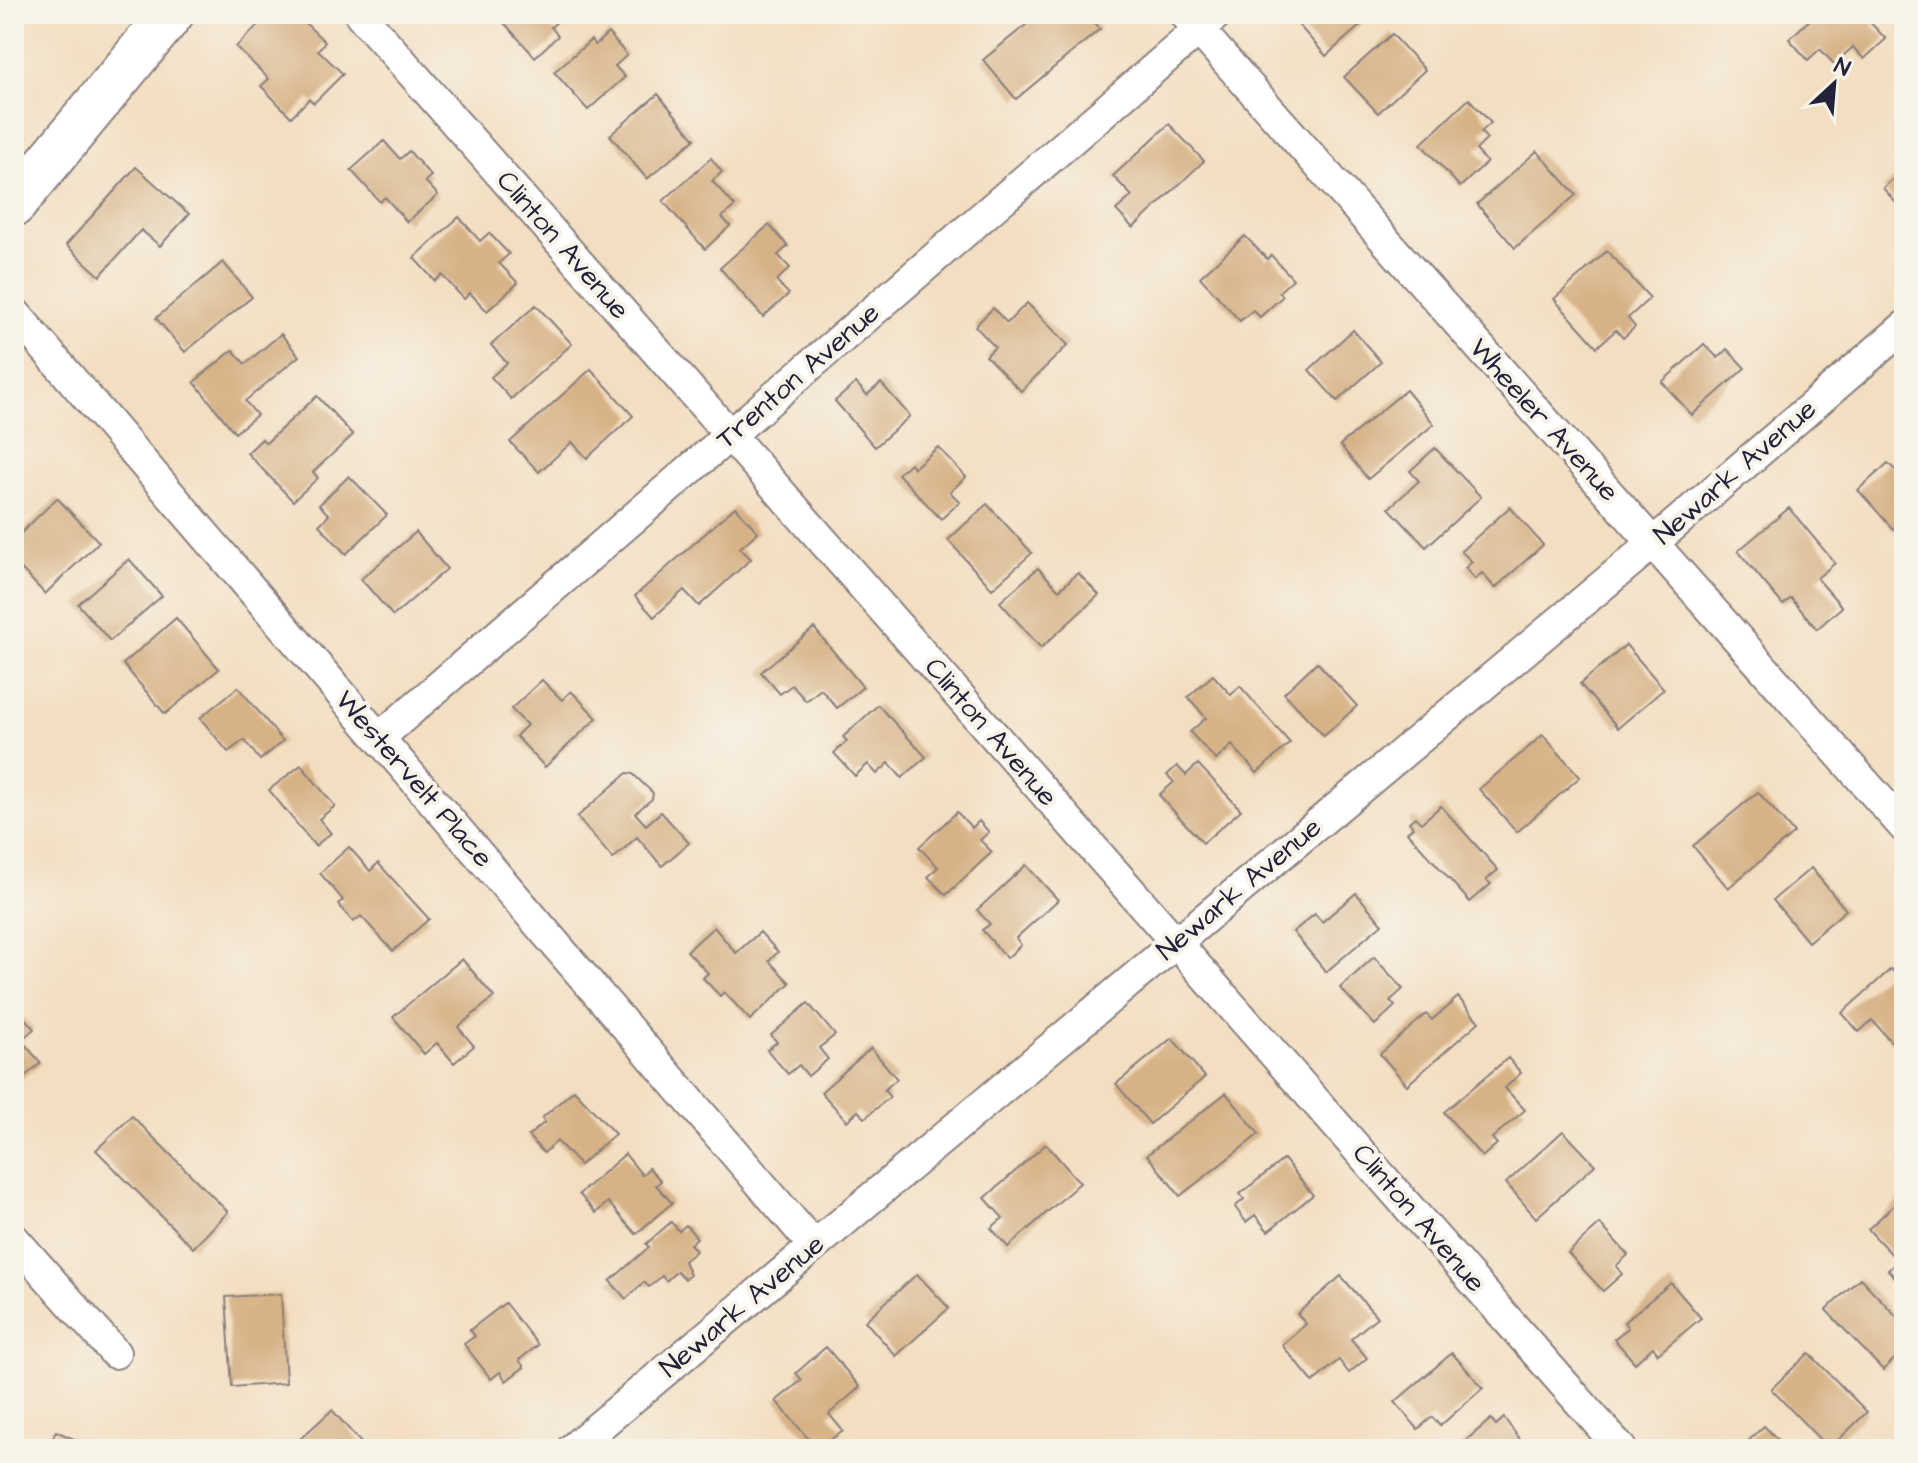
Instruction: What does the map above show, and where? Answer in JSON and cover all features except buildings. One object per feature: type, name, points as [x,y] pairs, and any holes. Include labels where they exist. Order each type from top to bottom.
[{"type":"main road","points":[[14,204],[171,14]]},
{"type":"street","name":"Clinton Avenue","points":[[360,14],[1621,1449]]},
{"type":"street","name":"Trenton Avenue","points":[[379,738],[730,435],[1200,19]]},
{"type":"street","name":"Wheeler Avenue","points":[[1200,19],[1653,543],[1904,827]]},
{"type":"street","name":"Westervelt Place","points":[[14,312],[814,1246]]},
{"type":"street","name":"Newark Avenue","points":[[572,1449],[1653,543],[1904,327]]},
{"type":"street","points":[[14,1239],[115,1353]]}]
